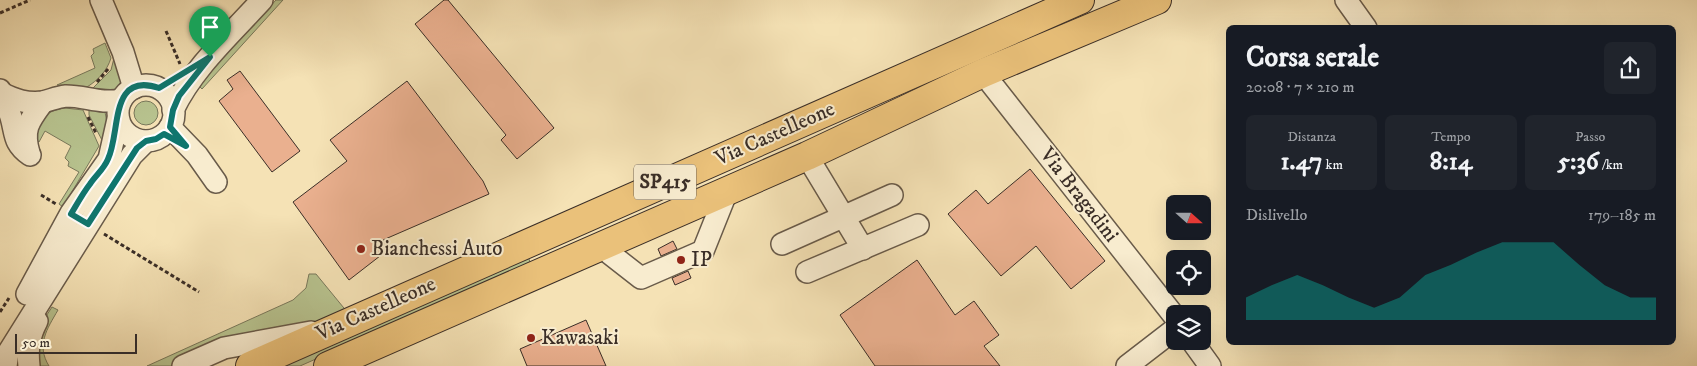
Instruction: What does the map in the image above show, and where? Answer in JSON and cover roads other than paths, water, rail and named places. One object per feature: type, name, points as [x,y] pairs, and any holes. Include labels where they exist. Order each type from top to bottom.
[{"type":"main road","name":"Via Castelleone","points":[[250,366],[331,328],[1080,0]]},
{"type":"main road","name":"Via Castelleone","points":[[328,366],[807,156],[983,73],[1157,0]]},
{"type":"street","points":[[101,0],[123,52],[135,96],[122,128],[128,135],[137,139],[163,128]]},
{"type":"street","points":[[0,338],[39,274],[80,219],[132,155],[163,128],[179,96],[210,57],[262,0]]},
{"type":"street","points":[[1346,0],[1364,25]]},
{"type":"street","points":[[0,92],[26,102],[43,102],[68,96],[107,103],[135,96],[186,73],[210,57]]},
{"type":"street","name":"Via Bragadini","points":[[983,73],[1166,306]]},
{"type":"street","points":[[0,92],[11,118],[13,133],[19,146],[30,155],[26,140],[26,128],[43,102]]},
{"type":"street","points":[[135,96],[171,101],[163,128]]},
{"type":"street","points":[[29,366],[30,334],[135,96]]},
{"type":"street","points":[[163,128],[197,155],[216,182]]},
{"type":"street","points":[[807,156],[863,250]]},
{"type":"street","points":[[600,246],[641,278],[703,251],[726,191]]},
{"type":"street","points":[[782,244],[892,195]]},
{"type":"street","points":[[807,272],[863,250],[918,225]]},
{"type":"street","points":[[6,366],[8,353],[62,264]]},
{"type":"street","points":[[183,366],[224,348],[331,328]]},
{"type":"street","points":[[1127,366],[1166,336]]},
{"type":"street","points":[[1198,350],[1210,366]]},
{"type":"place","name":"Bianchessi Auto","points":[[361,249]]},
{"type":"place","name":"IP","points":[[681,260]]},
{"type":"place","name":"Kawasaki","points":[[531,338]]}]
